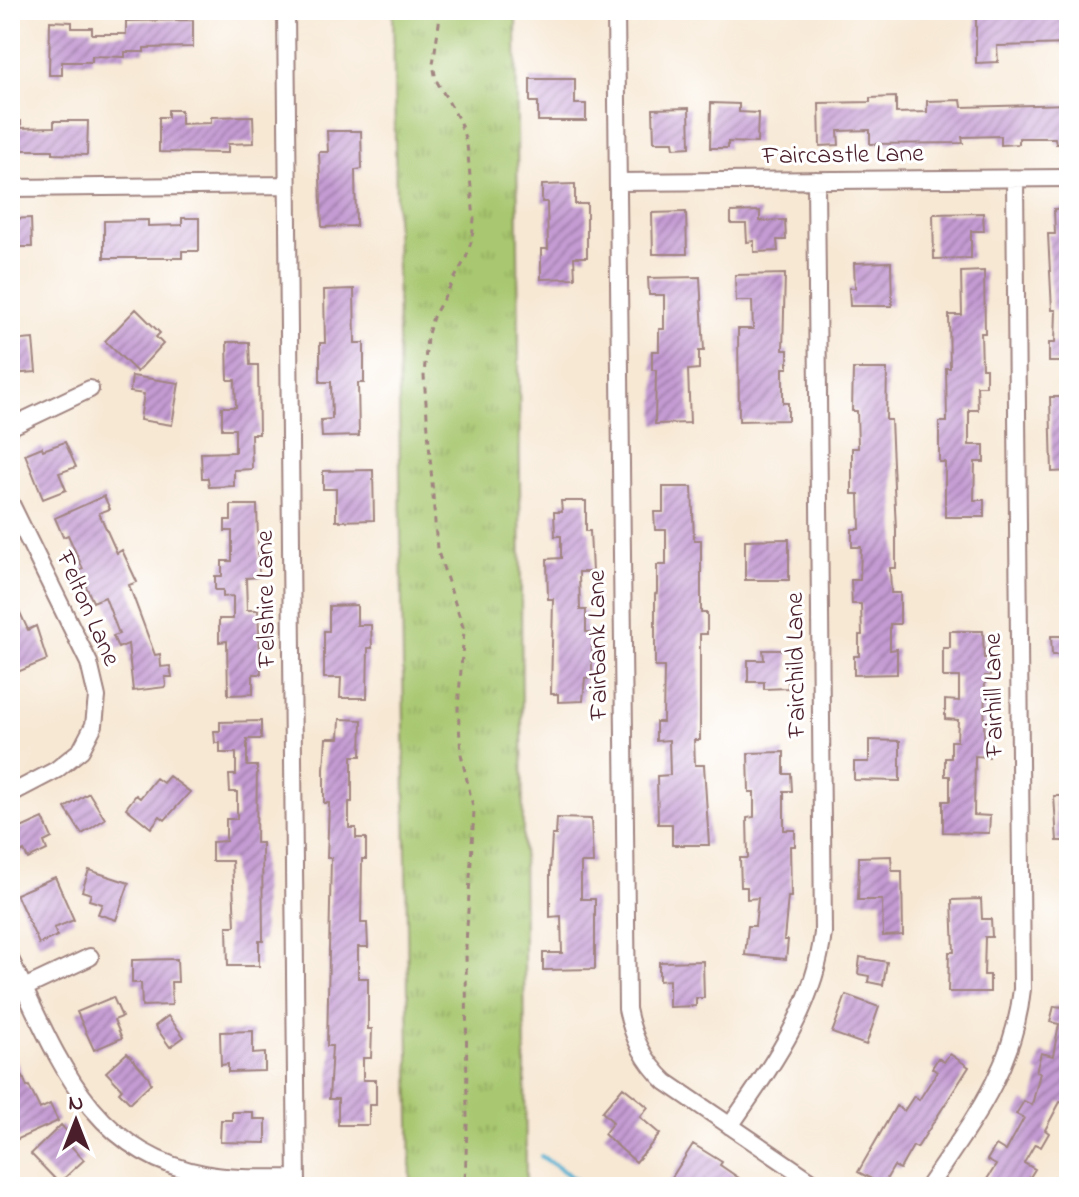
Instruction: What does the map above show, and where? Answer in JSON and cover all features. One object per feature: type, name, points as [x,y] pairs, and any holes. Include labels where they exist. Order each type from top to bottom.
[{"type":"street","name":"Felshire Lane","points":[[286,10],[297,1182]]},
{"type":"street","name":"Fairbank Lane","points":[[616,10],[627,1009],[636,1040],[651,1067],[676,1089],[820,1187]]},
{"type":"street","name":"Faircastle Lane","points":[[618,182],[1069,178]]},
{"type":"street","name":"Fairhill Lane","points":[[928,1187],[996,1082],[1015,1031],[1022,989],[1015,179]]},
{"type":"street","name":"Fairchild Lane","points":[[730,1126],[795,1027],[815,975],[823,933],[816,180]]},
{"type":"street","points":[[10,188],[287,185]]},
{"type":"street","points":[[10,427],[90,389]]},
{"type":"street","name":"Felton Lane","points":[[10,502],[89,663],[97,697],[94,725],[81,750],[56,770],[10,794]]},
{"type":"street","points":[[24,988],[90,957]]},
{"type":"street","points":[[10,959],[74,1088],[98,1117],[123,1139],[160,1161],[192,1172],[297,1182]]},
{"type":"path","points":[[441,10],[433,64],[436,80],[459,120],[467,144],[474,219],[466,258],[433,317],[427,337],[424,376],[437,549],[464,630],[458,709],[461,754],[474,811],[466,944],[465,1187]]},
{"type":"green space","points":[[393,10],[516,10],[526,1187],[411,1187]]},
{"type":"building","points":[[1019,11],[1019,17],[1069,15],[1069,44],[997,46],[998,62],[976,63],[976,12]]},
{"type":"building","points":[[193,20],[193,47],[144,48],[144,52],[125,52],[125,57],[92,56],[92,62],[62,62],[62,75],[49,75],[50,21],[72,22],[72,28],[92,28],[92,34],[126,34],[126,21]]},
{"type":"building","points":[[530,79],[575,79],[575,104],[586,104],[586,121],[538,121],[538,102],[530,102]]},
{"type":"building","points":[[896,97],[896,113],[927,112],[927,101],[961,100],[962,107],[1069,104],[1069,144],[1056,144],[1055,138],[1019,138],[1019,144],[1001,145],[1001,136],[962,137],[963,143],[870,144],[870,130],[838,131],[839,145],[820,146],[819,103],[870,102],[870,98]]},
{"type":"building","points":[[711,103],[739,104],[739,112],[758,113],[757,143],[728,142],[728,148],[710,148]]},
{"type":"building","points":[[689,108],[690,147],[674,148],[673,142],[654,142],[653,109]]},
{"type":"building","points":[[168,110],[181,110],[181,124],[211,123],[211,117],[253,116],[254,143],[228,144],[228,153],[159,152],[159,117],[168,117]]},
{"type":"building","points":[[10,121],[21,121],[21,128],[54,127],[54,121],[88,121],[87,155],[53,154],[53,150],[10,150]]},
{"type":"building","points":[[327,131],[361,131],[362,169],[355,170],[356,226],[322,227],[319,152],[328,152]]},
{"type":"building","points":[[575,184],[575,204],[587,204],[587,257],[574,257],[575,278],[541,279],[541,249],[548,249],[547,202],[542,202],[542,185]]},
{"type":"building","points":[[1069,208],[1069,362],[1049,362],[1049,343],[1055,343],[1056,310],[1052,310],[1048,234],[1055,234],[1054,209]]},
{"type":"building","points":[[760,211],[760,221],[785,220],[786,240],[777,240],[778,251],[754,252],[754,241],[747,242],[746,224],[731,224],[731,212]]},
{"type":"building","points":[[686,212],[687,254],[653,254],[652,213]]},
{"type":"building","points":[[983,213],[984,231],[971,231],[971,258],[934,259],[933,214]]},
{"type":"building","points":[[31,218],[32,247],[10,247],[10,219]]},
{"type":"building","points":[[182,218],[199,218],[199,251],[182,251],[182,258],[104,258],[104,221],[148,220],[148,226],[182,225]]},
{"type":"building","points":[[891,262],[892,306],[850,306],[849,288],[855,288],[854,263]]},
{"type":"building","points":[[984,271],[985,333],[981,333],[986,386],[977,386],[978,410],[969,410],[969,445],[984,445],[984,462],[975,462],[974,500],[984,500],[984,517],[945,517],[945,462],[939,462],[939,422],[947,422],[949,315],[962,315],[961,272]]},
{"type":"building","points":[[785,274],[783,350],[788,350],[788,368],[783,368],[783,403],[788,403],[788,420],[739,421],[738,329],[753,329],[752,301],[736,301],[735,275]]},
{"type":"building","points":[[700,277],[704,351],[699,351],[699,369],[688,370],[690,423],[655,424],[656,370],[652,370],[652,351],[659,351],[659,329],[664,329],[664,295],[649,295],[648,278]]},
{"type":"building","points":[[354,289],[355,343],[364,343],[364,383],[358,383],[359,436],[322,437],[321,420],[332,419],[331,382],[320,382],[320,343],[325,343],[324,290]]},
{"type":"building","points":[[136,309],[160,333],[156,337],[163,344],[137,372],[105,341]]},
{"type":"building","points":[[33,339],[36,372],[10,374],[10,341]]},
{"type":"building","points":[[227,342],[249,342],[250,365],[258,365],[259,434],[251,434],[252,469],[234,470],[234,486],[209,487],[208,478],[202,478],[201,453],[235,452],[235,429],[222,429],[222,407],[236,407],[235,380],[228,380]]},
{"type":"building","points":[[853,369],[887,369],[886,420],[891,420],[896,530],[896,568],[890,568],[891,593],[900,593],[900,624],[890,624],[890,650],[897,649],[897,674],[854,675],[854,656],[859,656],[859,635],[862,635],[861,604],[852,604],[851,580],[860,580],[861,547],[852,547],[852,529],[860,529],[859,494],[852,494],[852,448],[858,448],[857,411],[852,411]]},
{"type":"building","points":[[132,376],[179,383],[172,425],[140,420],[144,394],[130,392]]},
{"type":"building","points":[[1050,397],[1069,397],[1069,471],[1052,472]]},
{"type":"building","points":[[65,442],[76,467],[59,473],[66,490],[43,499],[25,454]]},
{"type":"building","points":[[373,470],[374,520],[336,521],[336,489],[323,489],[323,471]]},
{"type":"building","points":[[663,487],[692,487],[694,540],[701,540],[701,613],[707,613],[707,634],[700,634],[700,740],[694,740],[695,765],[704,765],[709,845],[672,845],[672,824],[658,824],[657,776],[670,775],[669,740],[656,741],[656,722],[663,722],[664,667],[655,667],[655,594],[657,565],[666,565],[666,530],[655,530],[654,512],[663,512]]},
{"type":"building","points":[[104,496],[110,509],[99,513],[117,553],[122,550],[137,582],[129,585],[155,655],[160,654],[161,667],[170,666],[172,677],[165,677],[166,687],[133,691],[128,644],[118,648],[113,636],[119,634],[105,597],[93,602],[68,535],[63,537],[55,518]]},
{"type":"building","points":[[561,501],[586,501],[586,531],[590,531],[592,572],[579,572],[580,610],[586,610],[586,632],[592,632],[592,677],[585,678],[583,701],[558,702],[558,694],[551,694],[553,599],[548,599],[547,559],[561,558],[561,536],[555,536],[554,512],[562,512]]},
{"type":"building","points":[[231,505],[257,505],[259,577],[246,578],[247,610],[258,610],[261,674],[253,674],[253,694],[228,695],[227,641],[219,642],[219,619],[233,619],[233,596],[223,597],[223,590],[215,590],[215,576],[222,576],[222,561],[232,561],[232,531],[225,531],[225,520],[231,520]]},
{"type":"building","points":[[789,539],[789,580],[745,580],[745,540]]},
{"type":"building","points":[[10,591],[28,630],[36,626],[47,660],[10,675]]},
{"type":"building","points":[[357,605],[357,625],[371,625],[367,698],[340,698],[341,678],[324,678],[324,631],[329,631],[329,606]]},
{"type":"building","points":[[950,631],[983,631],[984,658],[990,658],[990,676],[985,676],[984,742],[989,742],[989,757],[975,756],[974,815],[990,816],[989,833],[943,832],[943,801],[950,801],[950,776],[945,776],[945,758],[951,758],[951,741],[957,741],[958,720],[945,719],[945,700],[959,701],[959,677],[943,677],[943,648],[950,648]]},
{"type":"building","points":[[1051,636],[1069,636],[1069,655],[1052,655]]},
{"type":"building","points":[[763,650],[788,650],[788,688],[764,689],[764,682],[748,682],[748,660],[764,660]]},
{"type":"building","points":[[340,719],[362,720],[361,756],[352,756],[349,828],[356,828],[356,838],[366,838],[366,859],[362,859],[361,923],[367,923],[368,947],[358,947],[358,978],[368,978],[368,1029],[372,1029],[371,1058],[363,1058],[363,1080],[376,1080],[376,1105],[369,1105],[369,1125],[338,1125],[338,1099],[329,1099],[332,1046],[327,1046],[331,858],[327,858],[329,803],[324,803],[324,769],[326,738],[339,738]]},
{"type":"building","points":[[261,721],[261,739],[247,739],[247,766],[257,766],[256,843],[262,843],[263,941],[259,941],[259,966],[228,966],[227,926],[235,926],[232,861],[212,861],[212,842],[226,841],[226,819],[237,819],[237,792],[230,792],[229,775],[236,775],[236,753],[220,753],[220,743],[215,743],[214,731],[220,731],[220,722]]},
{"type":"building","points":[[869,740],[900,741],[900,781],[854,780],[854,762],[869,762]]},
{"type":"building","points":[[784,752],[784,774],[791,774],[792,791],[784,791],[784,830],[795,830],[795,846],[790,846],[791,897],[788,897],[784,940],[788,940],[786,959],[745,955],[748,926],[755,926],[758,898],[747,899],[747,887],[741,887],[740,858],[748,858],[747,818],[754,817],[754,792],[749,792],[748,753]]},
{"type":"building","points":[[169,776],[190,792],[165,820],[160,816],[151,828],[126,808],[136,795],[140,798],[156,778],[163,783]]},
{"type":"building","points":[[89,793],[105,819],[82,834],[65,808]]},
{"type":"building","points":[[1054,796],[1069,796],[1069,841],[1057,841]]},
{"type":"building","points":[[43,818],[52,838],[44,842],[47,850],[28,859],[24,851],[17,855],[10,833]]},
{"type":"building","points":[[557,818],[591,819],[593,863],[581,863],[581,899],[595,899],[595,969],[543,970],[543,953],[562,953],[561,916],[550,917],[552,835],[556,835]]},
{"type":"building","points":[[891,856],[892,871],[902,871],[903,935],[883,936],[882,900],[858,900],[859,857]]},
{"type":"building","points":[[89,870],[129,883],[116,920],[98,914],[102,904],[89,900],[91,894],[82,891]]},
{"type":"building","points":[[55,877],[74,920],[54,928],[57,936],[39,944],[16,894]]},
{"type":"building","points":[[981,899],[982,919],[991,919],[992,937],[985,937],[984,975],[990,975],[990,992],[948,992],[949,952],[954,952],[952,900]]},
{"type":"building","points":[[860,957],[887,962],[883,985],[868,982],[869,976],[858,974]]},
{"type":"building","points":[[177,959],[178,982],[171,982],[172,1005],[142,1006],[141,983],[132,983],[132,960]]},
{"type":"building","points":[[703,961],[704,998],[696,998],[696,1006],[669,1007],[669,980],[659,981],[659,962]]},
{"type":"building","points":[[846,995],[879,1007],[866,1045],[832,1033]]},
{"type":"building","points":[[113,997],[122,1017],[114,1020],[122,1038],[94,1050],[77,1012]]},
{"type":"building","points":[[1069,1004],[1069,1104],[1060,1102],[1045,1130],[1049,1133],[1041,1147],[1035,1144],[1024,1163],[1035,1169],[1024,1187],[982,1187],[996,1165],[987,1160],[996,1145],[1006,1151],[1024,1118],[1016,1114],[1024,1101],[1032,1105],[1040,1073],[1036,1072],[1041,1053],[1053,1056],[1059,1024],[1050,1022],[1054,1006],[1063,1007]]},
{"type":"building","points":[[168,1016],[184,1037],[170,1047],[155,1026]]},
{"type":"building","points":[[253,1031],[253,1054],[265,1053],[265,1071],[228,1072],[228,1064],[221,1065],[220,1032]]},
{"type":"building","points":[[10,1045],[27,1087],[40,1109],[50,1104],[58,1121],[16,1140],[10,1128]]},
{"type":"building","points":[[127,1053],[151,1083],[130,1103],[106,1072]]},
{"type":"building","points":[[950,1054],[969,1067],[917,1148],[913,1146],[900,1169],[894,1166],[883,1185],[858,1172],[896,1106],[904,1111],[914,1096],[919,1100],[937,1072],[932,1068],[938,1058],[944,1062]]},
{"type":"building","points":[[623,1087],[648,1107],[640,1117],[660,1134],[636,1162],[604,1134],[613,1122],[602,1112]]},
{"type":"building","points":[[232,1112],[253,1112],[253,1119],[266,1119],[266,1143],[220,1142],[221,1120],[232,1120]]},
{"type":"building","points":[[61,1125],[74,1139],[69,1144],[84,1160],[59,1183],[31,1154]]},
{"type":"building","points":[[693,1144],[722,1162],[720,1165],[752,1187],[678,1187],[669,1182]]},
{"type":"waterway","points":[[541,1156],[587,1187]]}]
